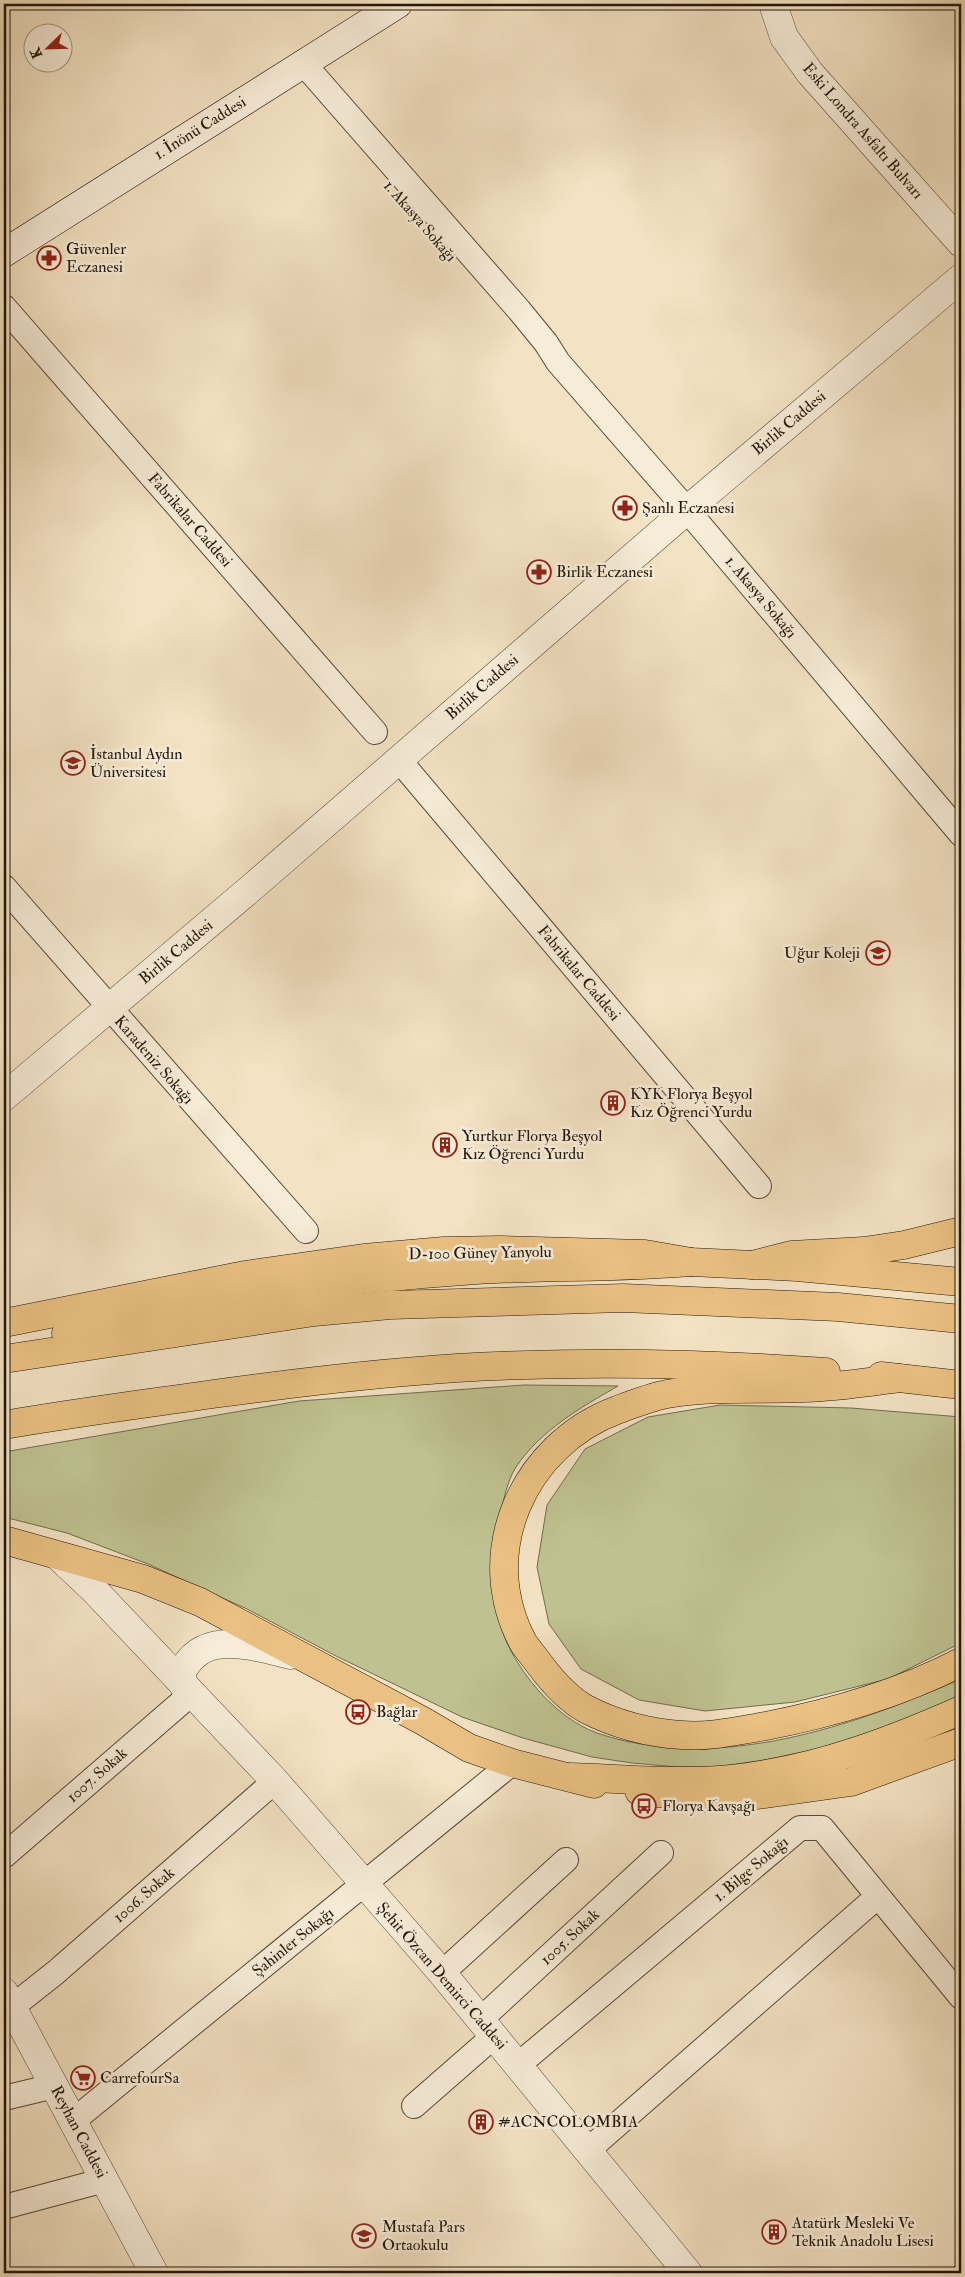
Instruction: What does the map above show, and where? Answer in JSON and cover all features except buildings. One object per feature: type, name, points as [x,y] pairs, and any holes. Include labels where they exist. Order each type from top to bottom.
[{"type":"main road","points":[[752,1265],[791,1255],[864,1251],[904,1245],[961,1231]]},
{"type":"main road","name":"D-100 Güney Yanyolu","points":[[4,1323],[245,1275],[410,1253],[500,1250],[645,1254],[691,1262],[752,1265],[961,1282]]},
{"type":"main road","points":[[4,1350],[98,1324],[172,1308],[305,1287],[476,1270],[647,1266],[691,1262]]},
{"type":"main road","points":[[4,1359],[314,1312],[390,1305],[622,1298],[828,1307],[961,1319]]},
{"type":"main road","points":[[4,1425],[75,1413],[308,1381],[456,1368],[589,1364],[712,1365],[961,1384]]},
{"type":"main road","points":[[899,1378],[814,1388],[667,1394],[615,1410],[568,1438],[547,1457],[518,1501],[509,1526],[505,1552],[505,1583],[512,1614],[525,1644],[548,1676],[583,1708],[611,1720],[637,1728],[684,1735],[735,1732],[799,1720],[908,1686],[961,1662]]},
{"type":"main road","points":[[8,1542],[143,1580],[200,1602],[424,1721],[469,1748],[512,1763],[571,1777],[608,1789],[706,1798],[757,1795],[852,1782],[961,1742]]},
{"type":"main road","points":[[571,1777],[684,1780],[746,1777],[846,1756],[961,1710]]},
{"type":"street","name":"1. İnönü Caddesi","points":[[4,253],[398,4]]},
{"type":"street","name":"Eski Londra Asfaltı Bulvarı","points":[[775,7],[784,38],[810,73],[961,243]]},
{"type":"street","name":"1. Akasya Sokağı","points":[[297,67],[519,310],[546,343],[558,362],[687,510],[961,834]]},
{"type":"street","name":"Birlik Caddesi","points":[[4,1097],[399,760],[687,510],[961,278]]},
{"type":"street","name":"Fabrikalar Caddesi","points":[[4,308],[375,732]]},
{"type":"street","name":"Fabrikalar Caddesi","points":[[399,760],[759,1186]]},
{"type":"street","name":"Karadeniz Sokağı","points":[[4,887],[306,1231]]},
{"type":"street","name":"Şehit Özcan Demirci Caddesi","points":[[59,1557],[95,1591],[275,1781],[442,1973],[688,2273]]},
{"type":"street","points":[[188,1691],[181,1674],[187,1662],[200,1651],[220,1644],[238,1643],[301,1657]]},
{"type":"street","name":"1007. Sokak","points":[[4,1856],[188,1691]]},
{"type":"street","name":"Şahinler Sokağı","points":[[73,2121],[512,1763]]},
{"type":"street","name":"1006. Sokak","points":[[8,2000],[55,1973],[275,1781]]},
{"type":"street","name":"1. Bilge Sokağı","points":[[518,2065],[800,1828],[822,1828],[877,1897],[960,1993]]},
{"type":"street","name":"1005. Sokak","points":[[414,2106],[487,2028],[660,1853]]},
{"type":"street","points":[[442,1973],[566,1860]]},
{"type":"street","points":[[587,2151],[877,1897]]},
{"type":"street","name":"Reyhan Caddesi","points":[[8,2000],[154,2273]]},
{"type":"street","points":[[4,2098],[54,2086]]},
{"type":"street","points":[[4,2207],[105,2180]]},
{"type":"green space","points":[[524,1385],[618,1386],[549,1431],[516,1467],[504,1499],[492,1552],[496,1608],[506,1641],[519,1664],[538,1690],[549,1702],[574,1722],[603,1735],[648,1745],[694,1748],[740,1746],[786,1738],[831,1727],[876,1713],[961,1679],[961,1696],[911,1721],[817,1749],[764,1760],[716,1767],[677,1767],[592,1757],[523,1738],[462,1717],[336,1656],[247,1609],[148,1564],[67,1533],[4,1517],[4,1452],[299,1401]]},
{"type":"green space","points":[[720,1405],[851,1408],[961,1417],[961,1643],[888,1679],[795,1702],[705,1711],[639,1700],[581,1669],[549,1624],[537,1567],[547,1505],[585,1449],[648,1417]]},
{"type":"place","name":"Güvenler Eczanesi","points":[[49,258]]},
{"type":"place","name":"Şanlı Eczanesi","points":[[625,508]]},
{"type":"place","name":"Birlik Eczanesi","points":[[539,572]]},
{"type":"place","name":"İstanbul Aydın Üniversitesi","points":[[73,763]]},
{"type":"place","name":"Uğur Koleji","points":[[878,953]]},
{"type":"place","name":"KYK Florya Beşyol Kız Öğrenci Yurdu","points":[[613,1103]]},
{"type":"place","name":"Yurtkur Florya Beşyol Kız Öğrenci Yurdu","points":[[445,1145]]},
{"type":"place","name":"Bağlar","points":[[358,1712]]},
{"type":"place","name":"Florya Kavşağı","points":[[644,1806]]},
{"type":"place","name":"CarrefourSa","points":[[83,2078]]},
{"type":"place","name":"#ACNCOLOMBIA","points":[[481,2122]]},
{"type":"place","name":"Atatürk Mesleki Ve Teknik Anadolu Lisesi","points":[[774,2232]]},
{"type":"place","name":"Mustafa Pars Ortaokulu","points":[[364,2236]]}]
